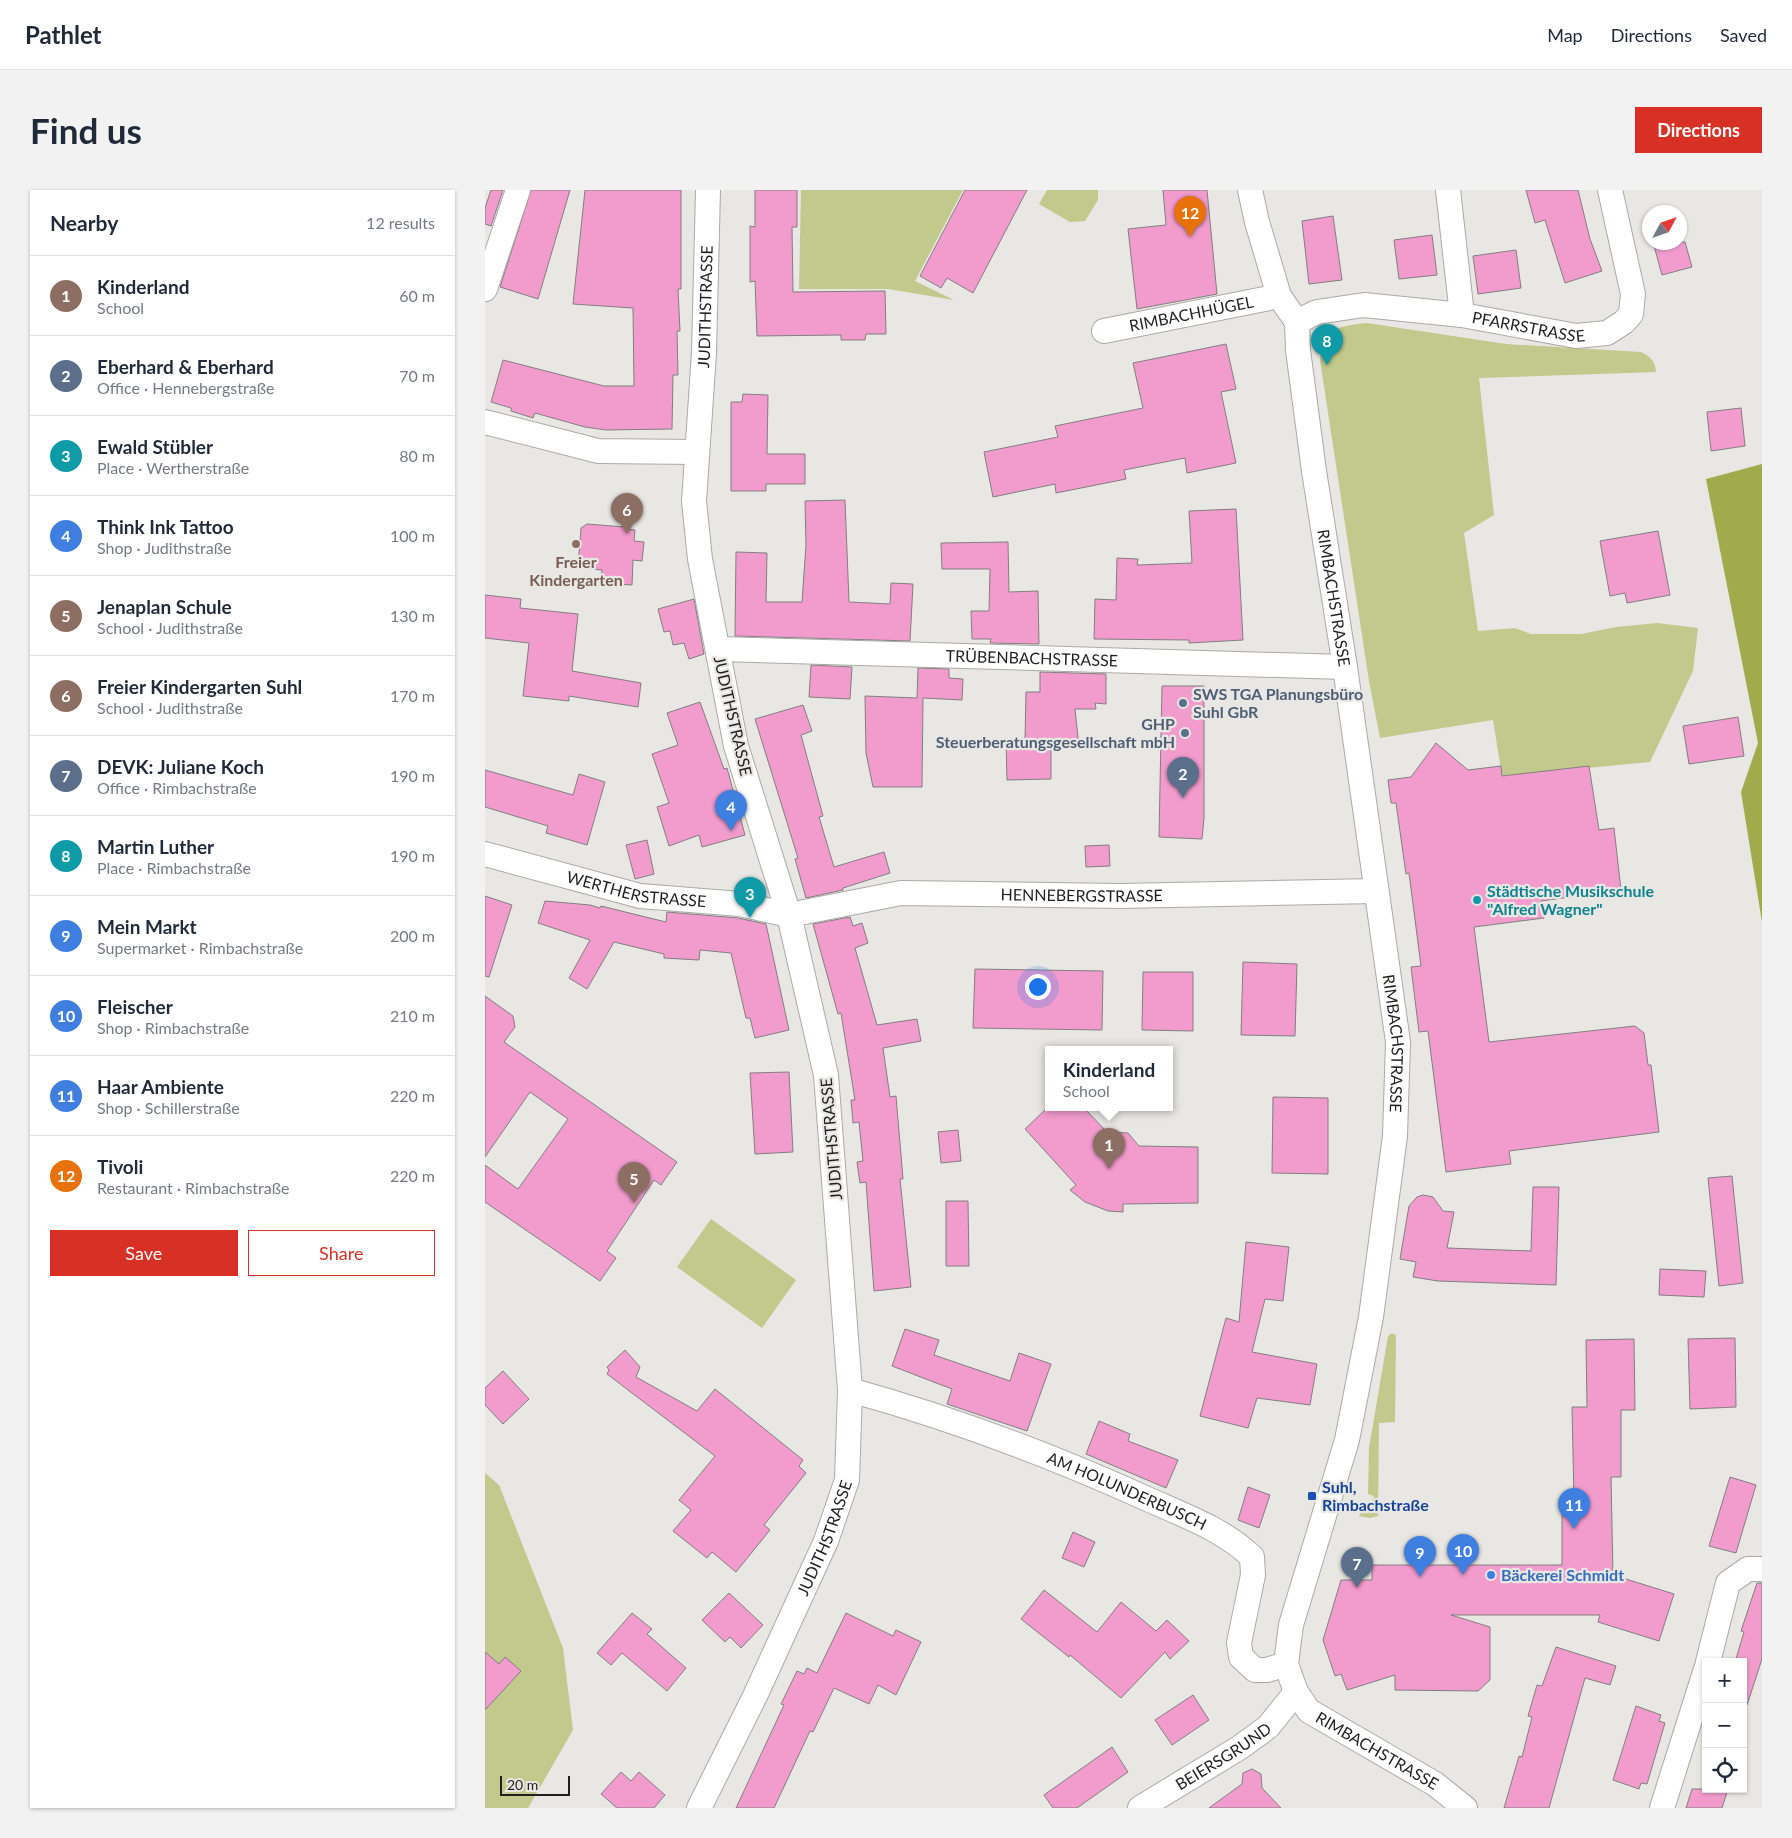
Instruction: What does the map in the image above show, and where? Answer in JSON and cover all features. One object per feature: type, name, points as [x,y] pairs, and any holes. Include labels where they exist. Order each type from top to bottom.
[{"type":"street","points":[[485,289],[517,190]]},
{"type":"street","name":"JUDITHSTRASSE","points":[[699,1808],[755,1696],[826,1541],[847,1480],[850,1390],[826,1075],[789,915],[736,746],[700,558],[695,501],[704,353],[708,190]]},
{"type":"street","points":[[1250,190],[1257,222],[1279,296],[1297,322]]},
{"type":"street","points":[[1448,190],[1462,315]]},
{"type":"street","name":"PFARRSTRASSE","points":[[1297,322],[1317,312],[1364,305],[1462,315],[1576,336],[1607,333],[1631,314],[1633,294],[1609,190]]},
{"type":"street","name":"RIMBACHHÜGEL","points":[[1103,331],[1279,296]]},
{"type":"street","name":"RIMBACHSTRASSE","points":[[1297,322],[1298,350],[1314,471],[1345,667],[1398,1042],[1398,1093],[1391,1178],[1371,1317],[1347,1440],[1291,1625],[1286,1664],[1295,1692],[1309,1711],[1435,1784],[1465,1808]]},
{"type":"street","points":[[485,422],[598,451],[697,452]]},
{"type":"street","name":"TRÜBENBACHSTRASSE","points":[[718,649],[1345,667]]},
{"type":"street","name":"WERTHERSTRASSE","points":[[485,854],[640,896],[739,904],[789,915]]},
{"type":"street","name":"HENNEBERGSTRASSE","points":[[789,915],[901,893],[1120,896],[1376,891]]},
{"type":"street","name":"AM HOLUNDERBUSCH","points":[[850,1390],[920,1409],[1061,1460],[1190,1518],[1239,1544],[1252,1557],[1253,1575],[1239,1643],[1241,1657],[1255,1670],[1267,1670],[1286,1664]]},
{"type":"street","points":[[1708,1658],[1728,1583],[1748,1569],[1762,1569]]},
{"type":"street","points":[[1662,1808],[1702,1681]]},
{"type":"street","name":"BEIERSGRUND","points":[[1140,1808],[1239,1748],[1268,1728],[1295,1692]]},
{"type":"green space","points":[[801,190],[963,190],[915,281],[954,300],[888,289],[799,289]]},
{"type":"green space","points":[[1047,190],[1098,190],[1098,200],[1085,221],[1070,222],[1039,204]]},
{"type":"green space","points":[[1367,323],[1506,344],[1641,352],[1650,358],[1655,365],[1656,372],[1479,378],[1494,515],[1464,533],[1478,631],[1515,628],[1531,634],[1581,634],[1616,627],[1657,623],[1698,628],[1693,671],[1650,762],[1502,776],[1493,720],[1380,738],[1369,681],[1320,360],[1322,349],[1329,335],[1341,328]]},
{"type":"green space","points":[[1762,464],[1762,922],[1741,792],[1758,743],[1706,479]]},
{"type":"green space","points":[[711,1219],[796,1280],[762,1328],[677,1267]]},
{"type":"green space","points":[[1392,1333],[1396,1335],[1395,1422],[1379,1423],[1378,1516],[1370,1518],[1359,1516],[1361,1511],[1368,1513],[1374,1496],[1368,1494],[1369,1448],[1388,1336]]},
{"type":"green space","points":[[485,1473],[499,1485],[563,1648],[573,1730],[528,1808],[485,1808]]},
{"type":"building","points":[[491,190],[503,190],[491,226],[485,224],[485,208]]},
{"type":"building","points":[[531,190],[570,190],[538,299],[500,287]]},
{"type":"building","points":[[585,190],[681,190],[681,289],[678,289],[680,331],[677,331],[678,375],[673,375],[672,429],[606,430],[585,427],[535,413],[533,418],[511,411],[511,408],[491,402],[503,360],[604,386],[634,386],[633,308],[573,304]]},
{"type":"building","points":[[755,190],[797,190],[797,227],[792,227],[793,292],[885,291],[886,334],[866,334],[865,340],[841,340],[841,335],[757,336],[755,281],[750,282],[750,226],[755,227]]},
{"type":"building","points":[[965,190],[1027,190],[973,293],[947,278],[941,288],[920,276]]},
{"type":"building","points":[[1163,190],[1207,190],[1217,294],[1137,309],[1128,229],[1166,225]]},
{"type":"building","points":[[1526,190],[1578,190],[1590,239],[1602,271],[1565,283],[1545,220],[1535,223]]},
{"type":"building","points":[[1333,216],[1342,280],[1309,284],[1302,221]]},
{"type":"building","points":[[1432,235],[1437,275],[1399,279],[1394,240]]},
{"type":"building","points":[[1687,249],[1692,267],[1662,275],[1655,250]]},
{"type":"building","points":[[1516,250],[1521,288],[1478,294],[1473,256]]},
{"type":"building","points":[[1226,344],[1236,389],[1221,392],[1236,463],[1187,473],[1185,458],[1124,470],[1126,479],[1056,493],[1055,484],[993,497],[984,452],[1058,437],[1055,426],[1143,408],[1133,363]]},
{"type":"building","points":[[743,394],[768,395],[767,454],[805,454],[805,484],[766,484],[766,491],[731,491],[731,402],[742,402]]},
{"type":"building","points":[[1741,408],[1745,446],[1711,451],[1707,412]]},
{"type":"building","points":[[845,500],[849,602],[890,604],[891,583],[913,584],[910,641],[735,636],[736,552],[767,553],[766,602],[802,602],[806,545],[805,501]]},
{"type":"building","points":[[1236,509],[1243,640],[1189,643],[1189,640],[1094,639],[1095,599],[1116,600],[1117,558],[1138,559],[1137,565],[1192,563],[1189,511]]},
{"type":"building","points":[[587,524],[625,527],[625,529],[635,530],[634,541],[644,542],[642,561],[633,560],[632,585],[601,583],[602,570],[578,568],[581,528]]},
{"type":"building","points":[[1658,531],[1670,595],[1627,603],[1625,593],[1610,596],[1600,541]]},
{"type":"building","points":[[1008,542],[1009,592],[1038,591],[1039,644],[990,643],[991,639],[972,639],[971,611],[989,611],[990,569],[942,569],[941,543]]},
{"type":"building","points":[[485,595],[521,599],[520,608],[578,614],[572,671],[641,683],[638,707],[569,696],[569,701],[523,696],[529,643],[485,638]]},
{"type":"building","points":[[694,599],[704,654],[689,659],[684,643],[673,645],[670,631],[664,632],[658,609]]},
{"type":"building","points":[[811,665],[852,667],[850,699],[809,697]]},
{"type":"building","points":[[918,668],[949,669],[949,678],[963,679],[962,700],[923,698],[922,787],[873,787],[866,753],[865,696],[917,698]]},
{"type":"building","points":[[1040,672],[1106,674],[1106,704],[1095,703],[1096,709],[1075,709],[1079,747],[1051,750],[1051,779],[1007,780],[1006,740],[1025,740],[1026,692],[1040,692]]},
{"type":"building","points":[[1162,686],[1204,686],[1204,818],[1202,839],[1159,837]]},
{"type":"building","points":[[700,702],[724,769],[727,768],[745,835],[702,847],[699,835],[669,846],[657,807],[669,803],[652,754],[678,745],[667,713]]},
{"type":"building","points":[[803,705],[812,731],[801,735],[823,816],[819,817],[834,867],[884,852],[890,873],[843,888],[843,890],[806,898],[795,859],[798,858],[755,719]]},
{"type":"building","points":[[1738,717],[1744,756],[1689,764],[1683,726]]},
{"type":"building","points":[[1436,743],[1468,770],[1501,766],[1502,776],[1589,766],[1599,830],[1614,828],[1621,890],[1541,901],[1544,918],[1474,927],[1489,1042],[1635,1026],[1644,1033],[1648,1065],[1651,1065],[1659,1132],[1509,1151],[1511,1164],[1446,1172],[1428,1031],[1419,1032],[1411,967],[1421,966],[1409,873],[1406,874],[1396,803],[1391,803],[1388,780],[1411,777]]},
{"type":"building","points":[[485,770],[573,795],[579,774],[605,782],[587,845],[546,833],[548,826],[485,807]]},
{"type":"building","points":[[647,840],[654,874],[635,879],[626,845]]},
{"type":"building","points":[[1109,845],[1110,866],[1086,867],[1085,846]]},
{"type":"building","points":[[485,896],[512,905],[489,977],[485,976]]},
{"type":"building","points":[[545,901],[590,905],[600,908],[601,906],[666,922],[667,912],[738,918],[766,924],[789,1030],[755,1038],[750,1018],[746,1018],[731,953],[700,950],[699,960],[664,958],[664,954],[614,942],[587,989],[569,978],[590,940],[538,923]]},
{"type":"building","points":[[850,917],[853,926],[862,923],[868,943],[855,948],[877,1025],[917,1019],[921,1041],[883,1048],[890,1097],[896,1096],[903,1179],[900,1179],[911,1287],[874,1291],[866,1182],[860,1183],[857,1162],[863,1161],[859,1122],[853,1123],[851,1100],[855,1100],[841,1013],[838,1014],[813,924]]},
{"type":"building","points":[[1243,962],[1297,964],[1295,1036],[1241,1035]]},
{"type":"building","points":[[975,969],[1103,971],[1102,1030],[973,1028]]},
{"type":"building","points":[[1143,972],[1193,972],[1193,1031],[1142,1030]]},
{"type":"building","points":[[485,996],[513,1016],[515,1027],[504,1042],[677,1162],[661,1185],[654,1180],[607,1251],[616,1258],[600,1281],[485,1202],[485,1165],[518,1189],[568,1119],[530,1092],[485,1157]]},
{"type":"building","points":[[789,1072],[793,1152],[755,1154],[750,1073]]},
{"type":"building","points":[[1273,1097],[1328,1098],[1328,1174],[1272,1173]]},
{"type":"building","points":[[1045,1110],[1087,1111],[1107,1132],[1128,1133],[1139,1146],[1198,1147],[1198,1203],[1123,1204],[1123,1212],[1108,1211],[1085,1202],[1070,1190],[1076,1185],[1025,1129]]},
{"type":"building","points":[[958,1130],[961,1161],[941,1163],[938,1132]]},
{"type":"building","points":[[1732,1176],[1743,1283],[1719,1286],[1708,1178]]},
{"type":"building","points":[[1533,1187],[1559,1187],[1556,1285],[1438,1281],[1413,1277],[1416,1262],[1400,1259],[1409,1206],[1417,1197],[1423,1195],[1433,1197],[1443,1211],[1454,1212],[1447,1248],[1531,1251]]},
{"type":"building","points":[[946,1201],[968,1201],[969,1266],[946,1266]]},
{"type":"building","points":[[1246,1242],[1289,1247],[1283,1301],[1265,1299],[1252,1352],[1317,1364],[1310,1405],[1257,1398],[1248,1428],[1200,1416],[1226,1318],[1239,1322]]},
{"type":"building","points":[[1660,1269],[1706,1271],[1704,1297],[1659,1295]]},
{"type":"building","points":[[905,1329],[939,1340],[934,1355],[1010,1381],[1019,1353],[1051,1364],[1027,1431],[947,1404],[952,1389],[892,1366]]},
{"type":"building","points":[[1735,1338],[1736,1407],[1690,1409],[1688,1339]]},
{"type":"building","points":[[1634,1339],[1635,1410],[1621,1410],[1621,1477],[1611,1477],[1613,1575],[1674,1594],[1659,1641],[1598,1622],[1600,1615],[1451,1615],[1490,1627],[1490,1680],[1478,1691],[1395,1690],[1395,1675],[1347,1690],[1341,1674],[1335,1676],[1323,1640],[1341,1580],[1372,1580],[1372,1565],[1562,1565],[1562,1500],[1574,1500],[1572,1407],[1587,1407],[1586,1340]]},
{"type":"building","points":[[625,1350],[640,1367],[636,1377],[697,1411],[715,1389],[803,1460],[799,1466],[806,1473],[764,1525],[770,1530],[736,1572],[712,1552],[707,1558],[673,1531],[691,1510],[679,1500],[715,1456],[607,1374],[609,1370],[607,1367]]},
{"type":"building","points":[[503,1371],[529,1399],[503,1424],[485,1405],[485,1388]]},
{"type":"building","points":[[1099,1421],[1130,1434],[1128,1441],[1178,1460],[1166,1488],[1086,1454]]},
{"type":"building","points":[[1730,1477],[1756,1485],[1736,1553],[1709,1546]]},
{"type":"building","points":[[1248,1487],[1270,1495],[1259,1528],[1238,1520]]},
{"type":"building","points":[[1073,1532],[1095,1542],[1084,1567],[1062,1558]]},
{"type":"building","points":[[1757,1583],[1762,1583],[1762,1659],[1747,1705],[1747,1658],[1736,1658],[1744,1632],[1741,1631]]},
{"type":"building","points":[[1044,1590],[1097,1632],[1121,1602],[1156,1631],[1167,1620],[1189,1641],[1170,1659],[1165,1652],[1121,1698],[1070,1655],[1069,1657],[1021,1619]]},
{"type":"building","points":[[729,1593],[763,1625],[741,1648],[730,1637],[725,1642],[702,1620]]},
{"type":"building","points":[[632,1613],[652,1629],[647,1634],[686,1668],[667,1691],[622,1653],[611,1665],[597,1653]]},
{"type":"building","points":[[846,1613],[893,1636],[896,1630],[921,1642],[896,1695],[878,1685],[869,1704],[834,1688],[813,1732],[810,1731],[774,1808],[736,1808],[784,1705],[781,1704],[797,1671],[804,1674],[807,1668],[817,1673]]},
{"type":"building","points":[[1556,1647],[1616,1666],[1610,1685],[1585,1678],[1549,1808],[1504,1808],[1519,1756],[1522,1757],[1532,1717],[1528,1716],[1537,1685],[1542,1686]]},
{"type":"building","points":[[485,1652],[499,1664],[505,1657],[521,1671],[485,1710]]},
{"type":"building","points":[[1193,1695],[1209,1720],[1172,1745],[1155,1720]]},
{"type":"building","points":[[1636,1706],[1661,1715],[1659,1721],[1665,1723],[1647,1784],[1641,1783],[1639,1789],[1613,1780]]},
{"type":"building","points":[[1112,1747],[1128,1772],[1077,1808],[1053,1808],[1044,1795]]},
{"type":"building","points":[[1252,1769],[1261,1774],[1262,1788],[1281,1808],[1209,1808],[1242,1784],[1243,1773]]},
{"type":"building","points":[[621,1772],[631,1781],[639,1772],[665,1795],[654,1808],[617,1808],[601,1794]]},
{"type":"building","points":[[1692,1789],[1702,1789],[1702,1793],[1727,1793],[1722,1808],[1686,1808]]},
{"type":"place","name":"Tivoli","points":[[1190,237]]},
{"type":"place","name":"Martin Luther","points":[[1327,365]]},
{"type":"place","name":"Freier Kindergarten Suhl","points":[[627,534]]},
{"type":"place","name":"Freier Kindergarten","points":[[576,544]]},
{"type":"place","name":"SWS TGA Planungsbüro Suhl GbR","points":[[1183,703]]},
{"type":"place","name":"GHP Steuerberatungsgesellschaft mbH","points":[[1185,733]]},
{"type":"place","name":"Eberhard & Eberhard","points":[[1183,798]]},
{"type":"place","name":"Think Ink Tattoo","points":[[731,831]]},
{"type":"place","name":"Städtische Musikschule \"Alfred Wagner\"","points":[[1477,900]]},
{"type":"place","name":"Ewald Stübler","points":[[750,918]]},
{"type":"place","name":"Kinderland","points":[[1109,1169]]},
{"type":"place","name":"Jenaplan Schule","points":[[634,1203]]},
{"type":"place","name":"Suhl, Rimbachstraße","points":[[1312,1496]]},
{"type":"place","name":"Haar Ambiente","points":[[1574,1529]]},
{"type":"place","name":"Fleischer","points":[[1463,1575]]},
{"type":"place","name":"Bäckerei Schmidt","points":[[1491,1575]]},
{"type":"place","name":"Mein Markt","points":[[1420,1577]]},
{"type":"place","name":"DEVK: Juliane Koch","points":[[1357,1588]]}]
